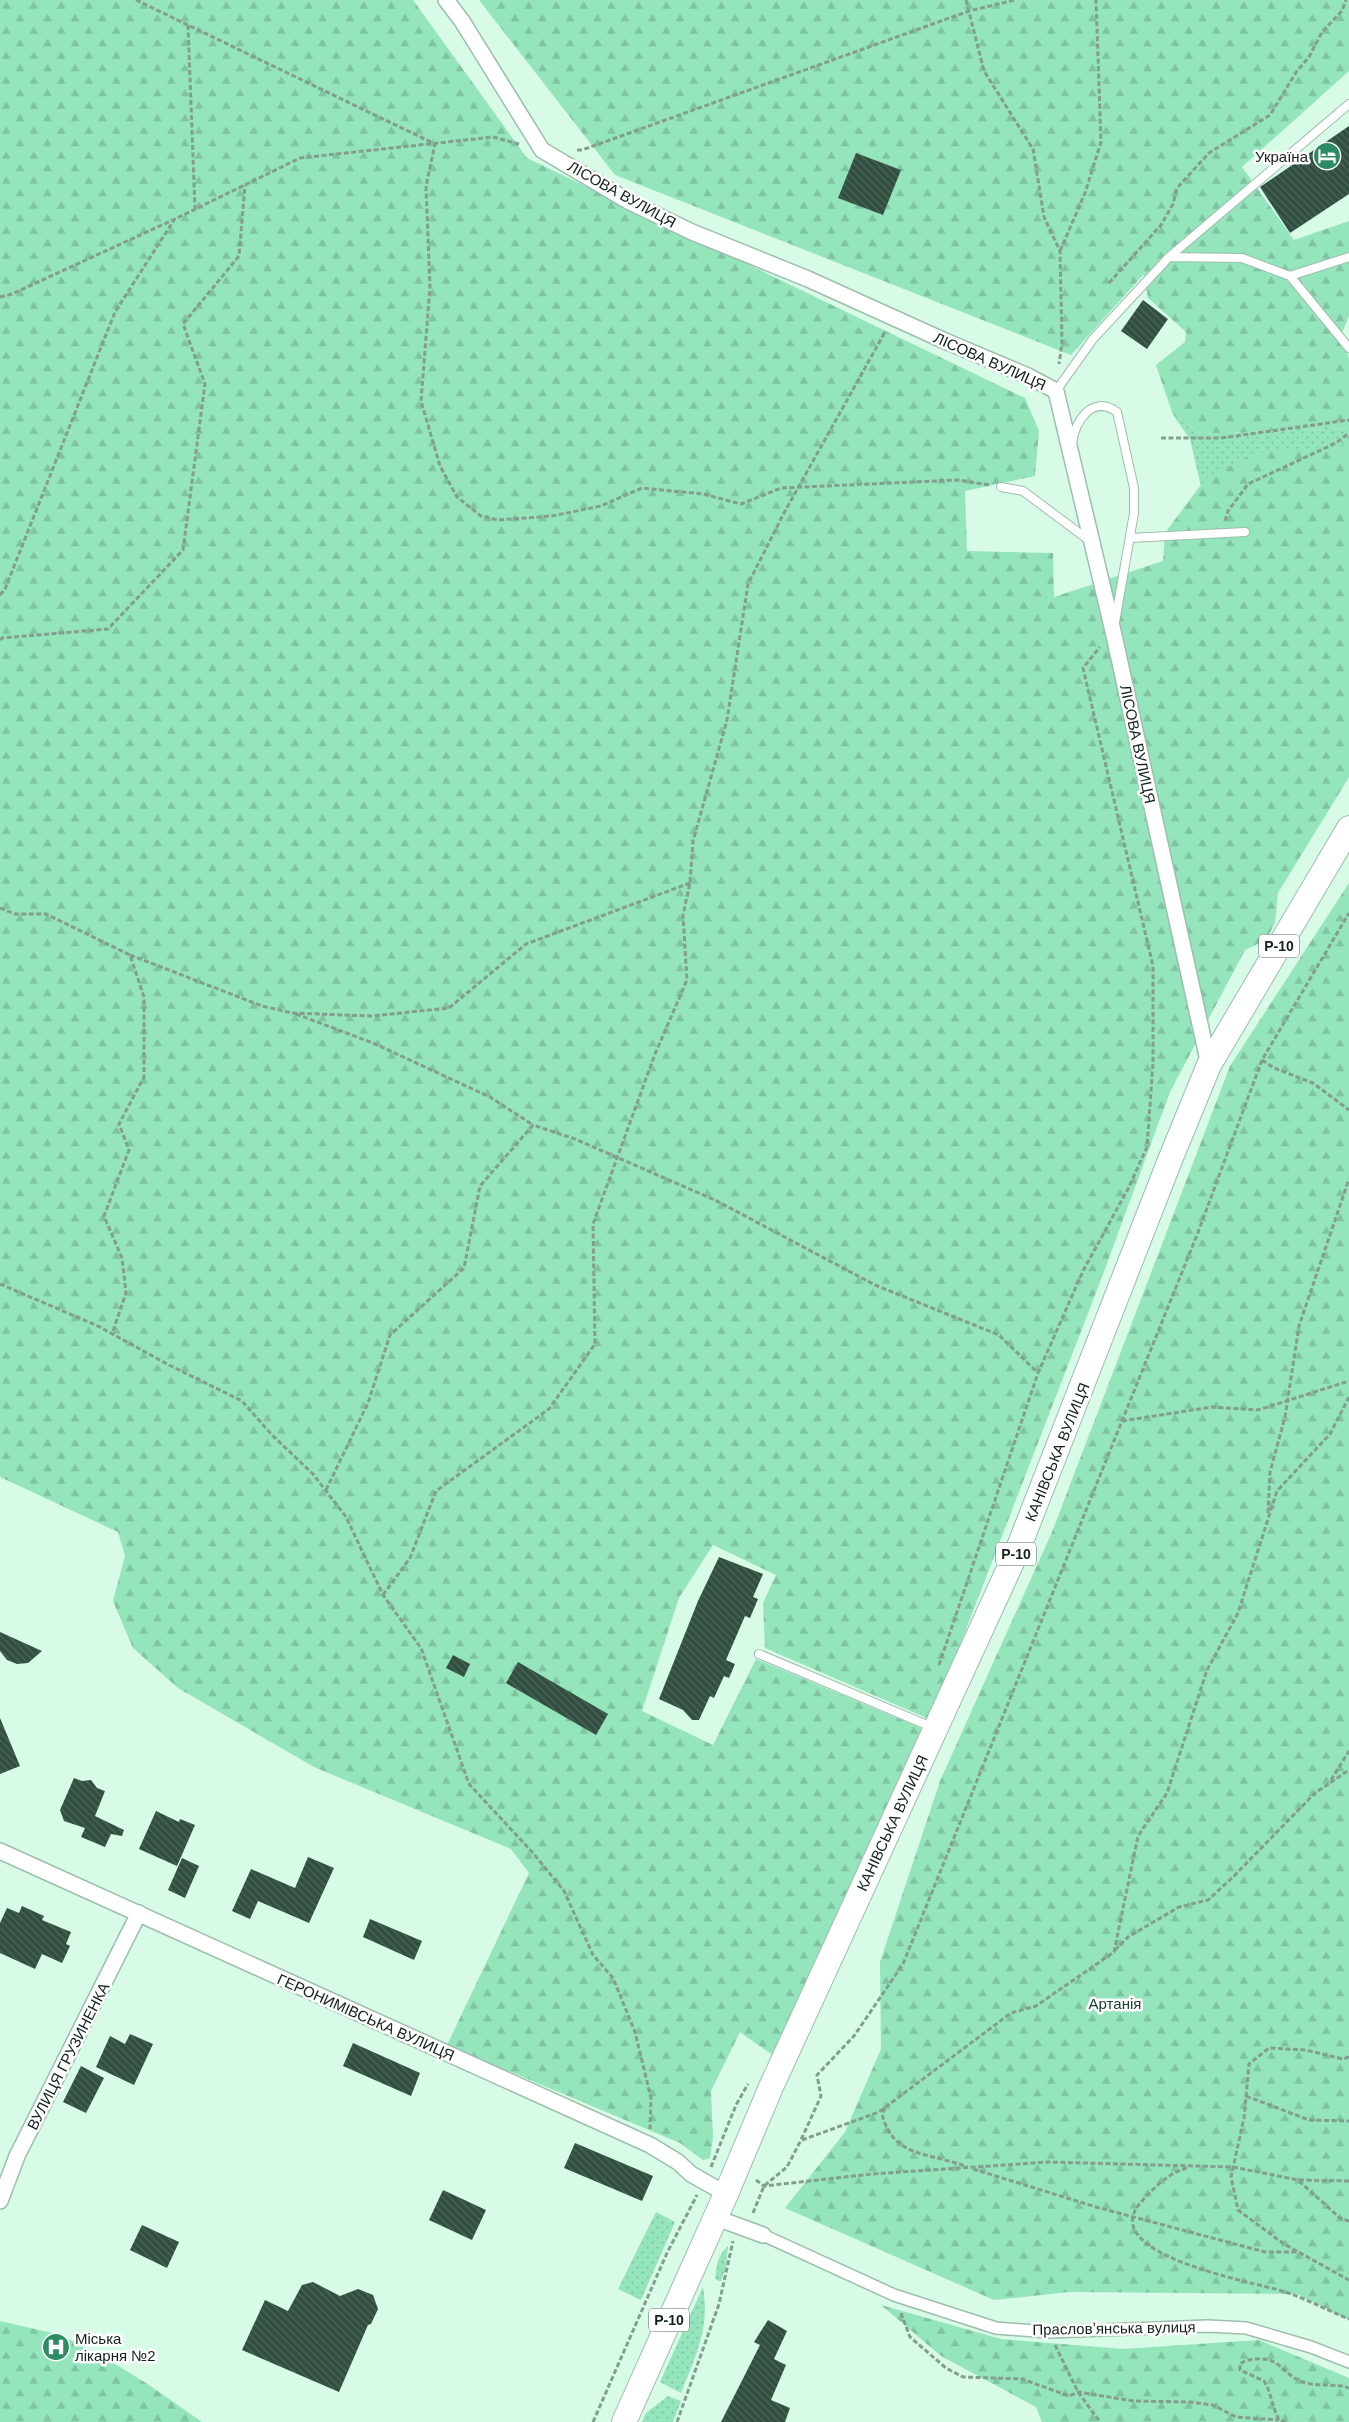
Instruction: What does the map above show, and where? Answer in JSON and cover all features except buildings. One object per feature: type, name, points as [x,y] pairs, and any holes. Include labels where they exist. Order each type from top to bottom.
[{"type":"main road","name":"КАНІВСЬКА ВУЛИЦЯ","points":[[726,2194],[775,2079],[1018,1549],[1170,1160],[1209,1066],[1349,828]]},
{"type":"main road","name":"Р-10","points":[[624,2422],[714,2217],[726,2194]]},
{"type":"street","name":"ЛІСОВА ВУЛИЦЯ","points":[[446,0],[462,21],[542,150],[628,201],[692,232],[808,279],[892,318],[1028,376],[1056,391],[1114,632],[1209,1066]]},
{"type":"street","name":"ГЕРОНИМІВСЬКА ВУЛИЦЯ","points":[[0,1851],[650,2145],[678,2162],[691,2174],[705,2180],[726,2194]]},
{"type":"street","name":"ВУЛИЦЯ ГРУЗИНЕНКА","points":[[0,2200],[17,2156],[139,1913]]},
{"type":"street","name":"Прасловʼянська вулиця","points":[[714,2217],[763,2236],[894,2294],[996,2328],[1049,2332],[1208,2326],[1246,2328],[1311,2347],[1349,2362]]},
{"type":"lane","points":[[1056,391],[1093,339],[1169,258],[1349,104]]},
{"type":"lane","points":[[1290,276],[1349,257]]},
{"type":"lane","points":[[1169,258],[1242,258],[1290,276],[1349,348]]},
{"type":"lane","points":[[1071,452],[1073,436],[1090,409],[1098,405],[1108,405],[1117,412],[1134,488],[1134,513],[1114,632]]},
{"type":"lane","points":[[1001,487],[1023,491],[1091,542]]},
{"type":"lane","points":[[1130,538],[1245,532]]},
{"type":"lane","points":[[759,1654],[935,1729]]},
{"type":"path","points":[[136,0],[435,144]]},
{"type":"path","points":[[966,0],[984,70],[1033,149],[1044,217],[1060,251]]},
{"type":"path","points":[[574,150],[582,150],[969,11],[1015,0]]},
{"type":"path","points":[[1056,391],[1062,343],[1060,251],[1084,192],[1101,142],[1096,0]]},
{"type":"path","points":[[1109,283],[1161,225],[1172,204],[1177,188],[1209,154],[1270,115],[1296,71],[1310,57],[1322,32],[1342,10],[1346,0]]},
{"type":"path","points":[[188,25],[195,209]]},
{"type":"path","points":[[0,297],[12,294],[175,219],[300,158],[493,137],[542,150]]},
{"type":"path","points":[[435,144],[426,186],[430,287],[421,401],[440,466],[457,497],[481,516],[498,520],[552,516],[600,506],[642,488],[703,494],[741,504],[781,488],[958,480],[1001,487]]},
{"type":"path","points":[[0,640],[2,638],[108,629],[183,550],[205,384],[183,324],[239,256],[246,184]]},
{"type":"path","points":[[0,595],[5,588],[115,312],[175,219]]},
{"type":"path","points":[[383,1595],[410,1558],[436,1491],[549,1409],[595,1344],[592,1224],[655,1054],[688,980],[683,915],[690,883],[693,841],[727,720],[748,584],[798,488],[892,318]]},
{"type":"path","points":[[1161,438],[1221,438],[1349,420]]},
{"type":"path","points":[[1220,533],[1228,511],[1248,484],[1336,443],[1349,433]]},
{"type":"path","points":[[939,1666],[1038,1373],[1083,1270],[1129,1187],[1147,1147],[1153,1063],[1153,966],[1083,668],[1114,632]]},
{"type":"path","points":[[292,1013],[372,1016],[449,1008],[526,944],[690,883]]},
{"type":"path","points":[[0,908],[15,914],[46,914],[130,955],[262,1006],[292,1013],[373,1043],[490,1097],[533,1125],[575,1139],[716,1200],[874,1285],[999,1335],[1038,1373]]},
{"type":"path","points":[[677,2422],[719,2304],[732,2242],[740,2227],[752,2214],[764,2186],[787,2167],[801,2140],[821,2096],[817,2076],[854,2036],[903,1964],[1197,1235],[1262,1060],[1349,913]]},
{"type":"path","points":[[112,1334],[126,1293],[122,1258],[104,1216],[129,1150],[119,1124],[144,1077],[144,997],[130,955]]},
{"type":"path","points":[[1262,1060],[1274,1068],[1313,1083],[1349,1110]]},
{"type":"path","points":[[326,1490],[368,1403],[390,1335],[464,1268],[480,1186],[533,1125]]},
{"type":"path","points":[[1268,1518],[1270,1472],[1288,1399],[1299,1326],[1349,1179]]},
{"type":"path","points":[[0,1284],[112,1334],[242,1401],[272,1435],[313,1474],[326,1490],[346,1517],[383,1595],[421,1648],[469,1784],[533,1853],[564,1891],[593,1955],[613,1978],[635,2032],[652,2098],[650,2145]]},
{"type":"path","points":[[1122,1421],[1212,1407],[1258,1410],[1349,1381]]},
{"type":"path","points":[[1114,1952],[1138,1836],[1167,1793],[1207,1670],[1238,1614],[1277,1491],[1330,1434],[1349,1397]]},
{"type":"path","points":[[1331,1781],[1349,1751]]},
{"type":"path","points":[[801,2140],[879,2112],[1011,2012],[1036,2006],[1114,1952],[1128,1937],[1179,1907],[1208,1900],[1233,1877],[1314,1793],[1349,1770]]},
{"type":"path","points":[[1349,2058],[1343,2059],[1306,2050],[1269,2048],[1249,2064],[1244,2118],[1231,2177],[1238,2210],[1298,2252],[1349,2280]]},
{"type":"path","points":[[1246,2096],[1309,2120],[1349,2121]]},
{"type":"path","points":[[886,2107],[882,2114],[885,2126],[893,2139],[903,2147],[1132,2217],[1265,2252],[1298,2252]]},
{"type":"path","points":[[756,2180],[764,2186],[872,2174],[1048,2162],[1233,2167],[1298,2180],[1349,2181]]},
{"type":"path","points":[[1193,2166],[1177,2170],[1166,2177],[1136,2207],[1132,2217],[1134,2230],[1148,2246],[1172,2258],[1244,2282],[1282,2291],[1349,2319]]},
{"type":"path","points":[[593,2422],[667,2253],[705,2180]]},
{"type":"path","points":[[1298,2180],[1340,2218],[1349,2221]]},
{"type":"path","points":[[894,2294],[910,2337],[946,2368],[963,2377],[1022,2379],[1069,2396],[1078,2392],[1134,2401],[1190,2402],[1213,2405],[1236,2417],[1286,2422]]},
{"type":"path","points":[[1049,2332],[1078,2392],[1100,2422]]},
{"type":"path","points":[[1279,2420],[1272,2406],[1272,2398],[1264,2381],[1241,2372],[1239,2368],[1243,2362],[1255,2359],[1269,2360],[1275,2362],[1280,2369],[1301,2381],[1349,2388]]},
{"type":"green space","points":[[0,0],[413,0],[527,158],[1025,398],[1039,431],[1035,476],[965,491],[967,551],[1053,553],[1054,597],[1163,561],[1165,533],[1206,478],[1254,453],[1349,445],[1349,777],[1278,893],[1275,923],[1266,940],[1245,950],[1170,1092],[1102,1277],[931,1720],[765,1648],[763,1603],[776,1575],[713,1545],[679,1598],[642,1711],[713,1745],[756,1659],[926,1730],[774,2056],[740,2032],[711,2091],[713,2137],[710,2158],[703,2160],[680,2143],[447,2045],[529,1873],[511,1849],[314,1767],[178,1688],[133,1648],[113,1601],[125,1556],[118,1532],[0,1477]]},
{"type":"green space","points":[[479,0],[1349,0],[1349,71],[1242,167],[1294,240],[1349,221],[1349,316],[1342,333],[1349,359],[1349,428],[1201,434],[1173,415],[1156,365],[1185,342],[1186,332],[1148,298],[1144,274],[1071,355],[615,175]]},
{"type":"green space","points":[[1173,415],[1201,434],[1349,428],[1349,484],[1209,521],[1190,439]]},
{"type":"green space","name":"Артанія","points":[[1349,883],[1349,2320],[1297,2294],[1069,2292],[994,2300],[785,2208],[845,2132],[881,2049],[880,1962],[940,1781],[1052,1532],[1230,1066]]},
{"type":"green space","points":[[656,2212],[675,2222],[641,2300],[618,2289]]},
{"type":"green space","points":[[728,2246],[726,2267],[721,2281],[719,2281],[715,2279],[718,2261]]},
{"type":"green space","points":[[703,2287],[705,2316],[703,2329],[696,2354],[681,2393],[660,2382]]},
{"type":"green space","points":[[881,2305],[1001,2339],[1123,2349],[1259,2340],[1349,2378],[1349,2422],[1042,2422],[1036,2407],[941,2356]]},
{"type":"green space","name":"Міська лікарня №2","points":[[0,2321],[61,2335],[107,2359],[149,2385],[202,2422],[0,2422]]},
{"type":"green space","points":[[668,2396],[681,2401],[673,2422],[642,2422],[646,2413]]},
{"type":"place","name":"Україна","points":[[1327,156]]},
{"type":"place","name":"Міська лікарня №2","points":[[56,2347]]}]
